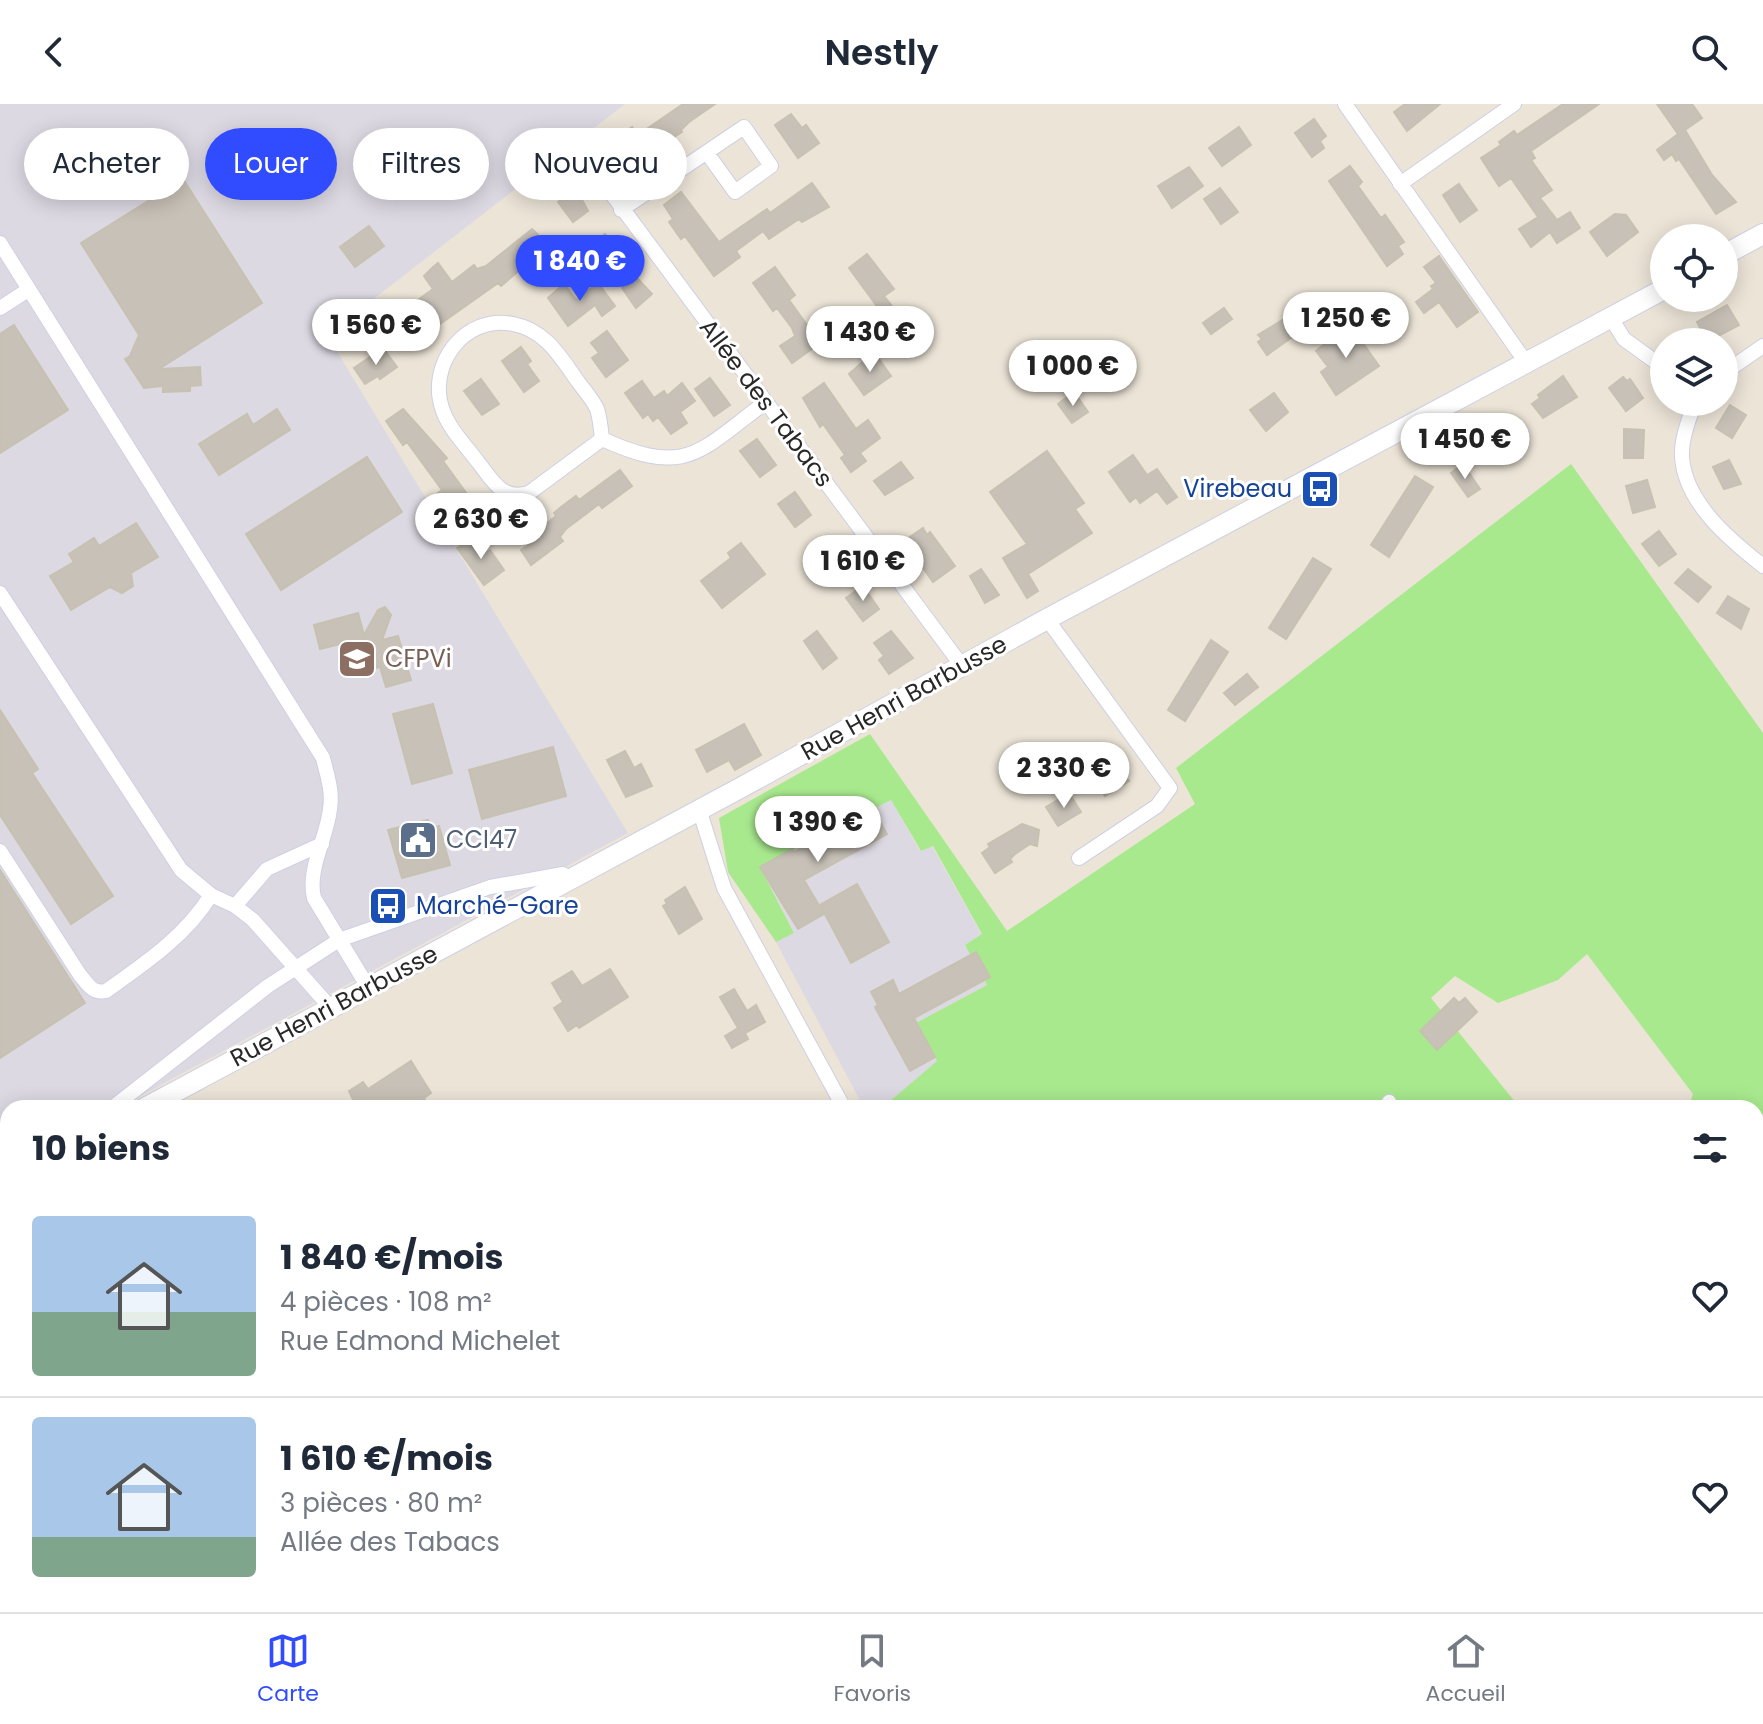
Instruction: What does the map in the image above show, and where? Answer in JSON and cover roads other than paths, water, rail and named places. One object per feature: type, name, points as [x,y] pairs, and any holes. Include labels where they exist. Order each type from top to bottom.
[{"type":"main road","points":[[1738,247],[1763,234]]},
{"type":"main road","name":"Rue Henri Barbusse","points":[[160,1100],[1525,361],[1650,297]]},
{"type":"street","points":[[1345,104],[1525,361]]},
{"type":"street","points":[[1400,184],[1514,104]]},
{"type":"street","points":[[621,210],[744,127],[771,166],[735,192],[707,153]]},
{"type":"street","name":"Allée des Tabacs","points":[[614,200],[962,666]]},
{"type":"street","points":[[0,243],[323,758],[331,788],[330,809],[311,884],[314,898],[368,987]]},
{"type":"street","points":[[0,308],[28,290]]},
{"type":"street","points":[[1611,318],[1624,339],[1650,358]]},
{"type":"street","points":[[510,323],[540,334],[550,343],[596,407],[602,439],[529,493],[517,497],[499,490],[442,409],[440,372],[446,353],[467,334],[485,325],[510,323]]},
{"type":"street","points":[[1738,363],[1763,346]]},
{"type":"street","points":[[602,439],[634,453],[668,459],[692,456],[766,402]]},
{"type":"street","points":[[1690,416],[1682,456],[1687,481],[1727,538],[1763,566]]},
{"type":"street","points":[[0,593],[181,870],[211,895],[235,906],[253,920],[330,1007]]},
{"type":"street","points":[[1047,619],[1170,788],[1157,806],[1079,858]]},
{"type":"street","points":[[699,809],[724,888],[840,1100]]},
{"type":"street","points":[[235,906],[267,869],[322,844]]},
{"type":"street","points":[[0,851],[80,975],[92,990],[100,993],[164,949],[202,910],[211,895]]},
{"type":"street","points":[[122,1100],[296,966],[339,940],[490,887],[550,875],[563,874],[568,880]]},
{"type":"place","name":"Virebeau","points":[[1320,489]]},
{"type":"place","name":"CFPVi","points":[[357,659]]},
{"type":"place","name":"CCI47","points":[[418,840]]},
{"type":"place","name":"Marché-Gare","points":[[388,906]]}]
